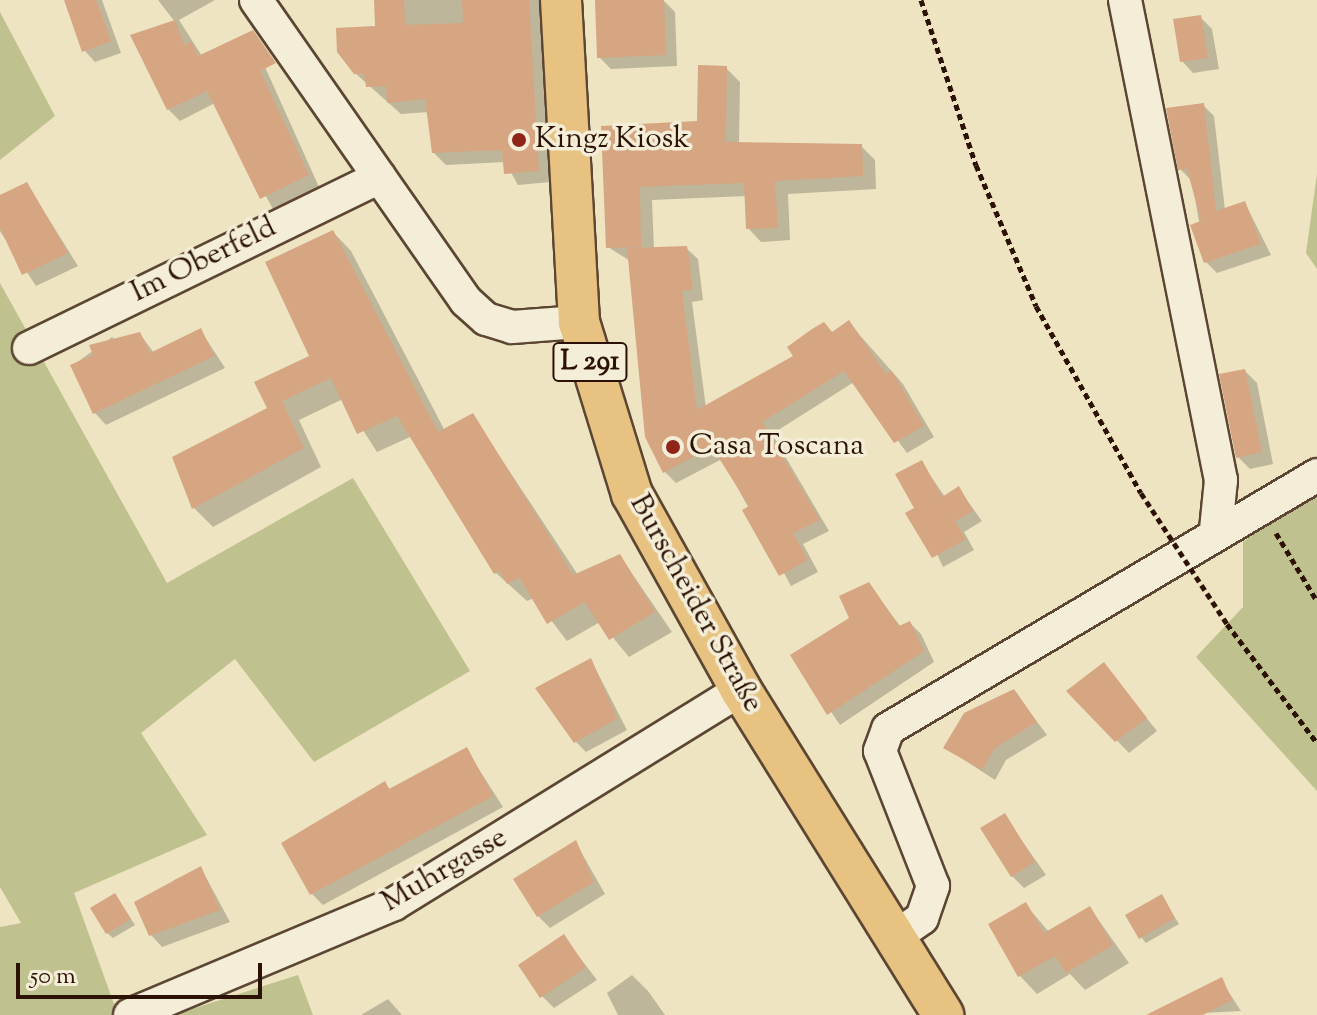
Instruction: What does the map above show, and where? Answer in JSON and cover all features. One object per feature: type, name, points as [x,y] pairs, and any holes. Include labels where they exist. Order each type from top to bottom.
[{"type":"main road","name":"Burscheider Straße","points":[[561,0],[579,322],[632,494],[741,690],[943,1015]]},
{"type":"street","points":[[256,0],[466,301],[486,319],[512,327],[579,322]]},
{"type":"street","points":[[1125,0],[1221,480],[1216,529]]},
{"type":"street","name":"Im Oberfeld","points":[[29,348],[380,177]]},
{"type":"street","points":[[895,937],[922,918],[933,886],[880,751],[888,729],[1216,529],[1317,475]]},
{"type":"street","name":"Muhrgasse","points":[[130,1015],[394,904],[741,690]]},
{"type":"path","points":[[921,0],[976,165],[1036,306],[1141,493],[1227,624],[1317,743]]},
{"type":"path","points":[[1260,506],[1317,601]]},
{"type":"green space","points":[[0,12],[55,116],[0,160]]},
{"type":"green space","points":[[1317,174],[1317,269],[1306,253]]},
{"type":"green space","points":[[0,283],[167,583],[353,478],[470,671],[314,762],[235,659],[141,733],[207,835],[74,893],[118,1015],[0,1015],[0,927],[21,923],[0,887]]},
{"type":"green space","points":[[1317,491],[1317,791],[1196,657],[1243,607],[1243,542]]},
{"type":"green space","points":[[298,975],[313,1015],[173,1015]]},
{"type":"building","points":[[64,0],[96,0],[111,41],[82,52]]},
{"type":"building","points":[[374,0],[404,0],[405,25],[463,23],[462,0],[529,0],[539,171],[504,174],[502,150],[432,153],[425,99],[387,103],[386,86],[366,87],[364,74],[354,74],[337,52],[336,28],[375,26]]},
{"type":"building","points":[[595,0],[664,0],[666,55],[597,58]]},
{"type":"building","points":[[1201,15],[1208,58],[1180,62],[1173,19]]},
{"type":"building","points":[[175,20],[184,45],[191,42],[198,56],[253,30],[276,63],[260,71],[309,175],[260,199],[207,91],[167,110],[130,35]]},
{"type":"building","points":[[698,65],[727,66],[726,142],[862,144],[863,176],[775,181],[778,228],[746,229],[744,183],[640,187],[641,247],[606,248],[601,126],[697,121]]},
{"type":"building","points":[[1204,103],[1216,211],[1245,201],[1261,244],[1204,263],[1190,225],[1201,221],[1187,169],[1178,170],[1166,108]]},
{"type":"building","points":[[27,182],[68,253],[22,275],[0,228],[0,195]]},
{"type":"building","points":[[333,230],[438,432],[473,413],[573,575],[620,554],[655,612],[609,640],[585,602],[547,624],[519,577],[507,584],[500,571],[494,574],[397,416],[357,434],[331,378],[282,401],[304,448],[192,509],[172,457],[267,408],[254,382],[309,356],[265,262]]},
{"type":"building","points":[[687,246],[693,289],[682,291],[697,410],[793,356],[787,347],[812,329],[824,322],[832,332],[849,320],[886,374],[892,371],[924,426],[894,443],[844,371],[762,422],[820,520],[793,533],[808,560],[779,576],[742,510],[749,506],[712,447],[663,473],[645,437],[627,248]]},
{"type":"building","points":[[201,328],[214,356],[93,414],[70,365],[93,355],[89,345],[140,332],[150,353]]},
{"type":"building","points":[[1245,369],[1262,452],[1236,458],[1219,374]]},
{"type":"building","points":[[922,460],[942,497],[959,486],[973,511],[955,521],[966,539],[932,558],[905,513],[914,508],[895,474]]},
{"type":"building","points":[[869,582],[899,626],[910,621],[924,651],[827,715],[790,655],[849,618],[839,596]]},
{"type":"building","points":[[591,658],[617,719],[574,743],[535,688]]},
{"type":"building","points":[[1104,662],[1147,718],[1115,742],[1066,691]]},
{"type":"building","points":[[1014,689],[1037,722],[995,748],[982,770],[943,748],[964,713]]},
{"type":"building","points":[[467,747],[493,796],[310,895],[281,843],[385,781],[389,789]]},
{"type":"building","points":[[1005,813],[1035,862],[1011,877],[980,828]]},
{"type":"building","points":[[576,840],[594,882],[537,917],[513,879]]},
{"type":"building","points":[[201,866],[220,910],[149,936],[134,902]]},
{"type":"building","points":[[115,893],[131,919],[106,934],[90,908]]},
{"type":"building","points":[[1162,894],[1175,918],[1139,939],[1125,915]]},
{"type":"building","points":[[1026,902],[1044,933],[1090,906],[1113,945],[1066,973],[1055,956],[1018,977],[988,924]]},
{"type":"building","points":[[564,934],[586,967],[540,998],[518,965]]},
{"type":"building","points":[[1222,977],[1232,1000],[1203,1015],[1146,1015]]},
{"type":"place","name":"Kingz Kiosk","points":[[519,140]]},
{"type":"place","name":"Casa Toscana","points":[[673,447]]}]
